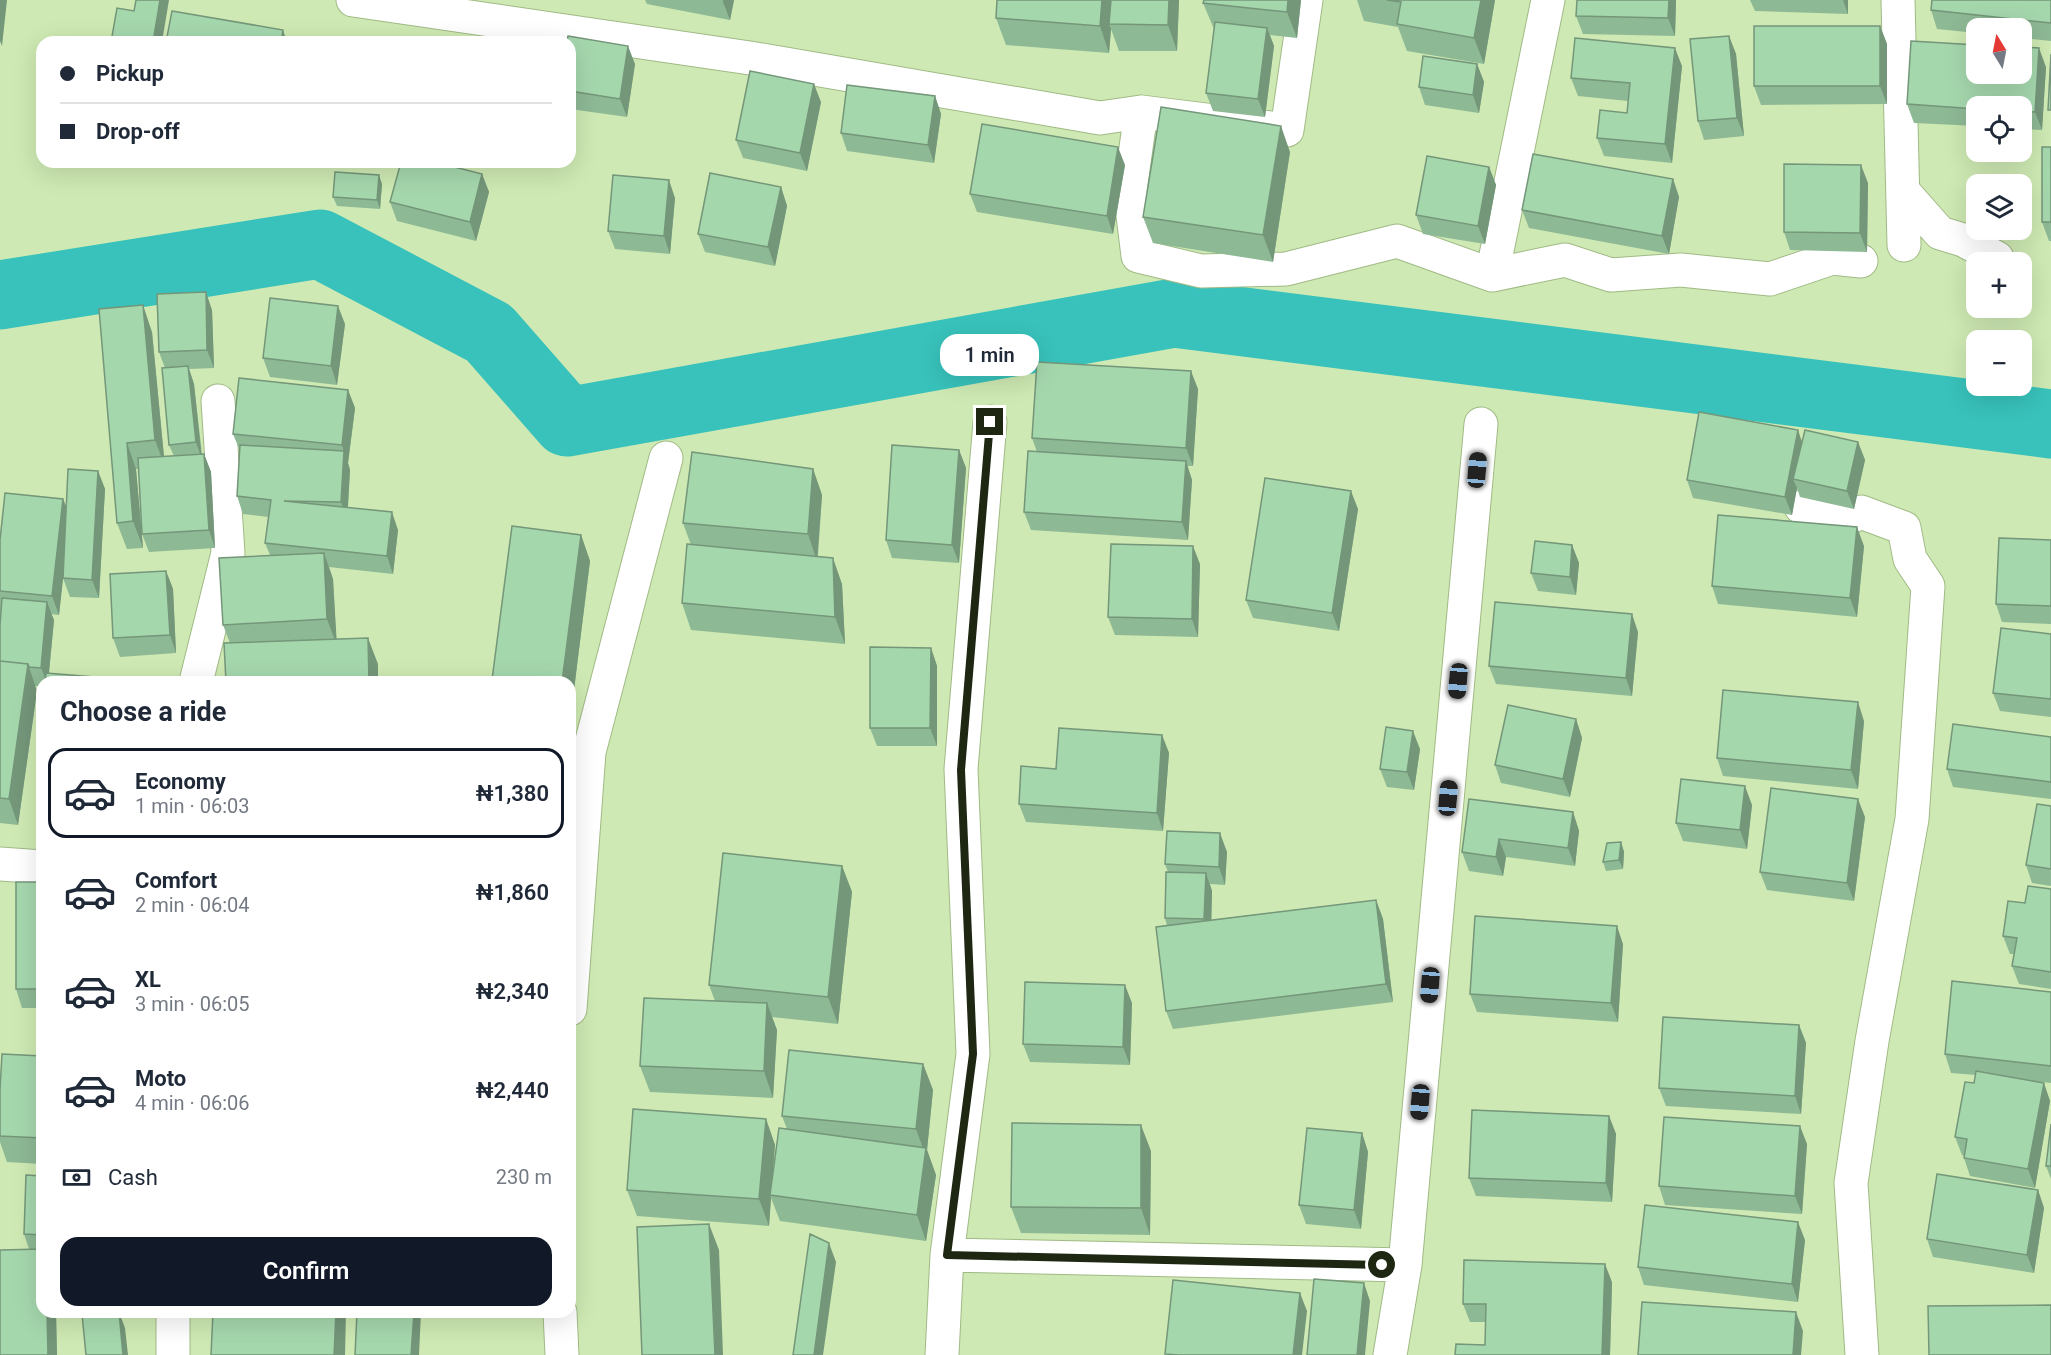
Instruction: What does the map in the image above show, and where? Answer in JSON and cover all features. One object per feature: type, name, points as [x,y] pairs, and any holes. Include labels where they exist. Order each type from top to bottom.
[{"type":"street","points":[[353,0],[750,58],[1100,118],[1141,112],[1287,130],[1306,0]]},
{"type":"street","points":[[1492,275],[1548,0]]},
{"type":"street","points":[[1898,0],[1904,245]]},
{"type":"street","points":[[1141,112],[1130,191],[1138,256],[1201,271],[1286,269],[1397,241],[1492,275],[1565,260],[1611,275],[1681,270],[1770,279],[1832,258],[1861,261]]},
{"type":"street","points":[[1903,191],[1940,233],[1963,240],[1986,252]]},
{"type":"street","points":[[197,676],[228,553],[218,401]]},
{"type":"street","points":[[942,1355],[947,1255],[973,1054],[961,770],[990,422]]},
{"type":"street","points":[[1390,1355],[1405,1265],[1481,424]]},
{"type":"street","points":[[576,854],[580,751],[666,458]]},
{"type":"street","points":[[1801,507],[1853,516],[1861,512],[1904,528],[1910,559],[1928,586],[1912,819],[1872,1041],[1851,1183],[1862,1355]]},
{"type":"street","points":[[0,864],[36,867]]},
{"type":"street","points":[[947,1255],[1405,1265]]},
{"type":"street","points":[[173,1318],[173,1355]]},
{"type":"street","points":[[560,1318],[562,1355]]},
{"type":"building","points":[[136,0],[160,0],[154,36],[112,36],[117,8],[134,11]]},
{"type":"building","points":[[997,0],[1102,0],[1100,26],[996,18]]},
{"type":"building","points":[[1111,0],[1169,0],[1168,25],[1109,24]]},
{"type":"building","points":[[1204,0],[1288,0],[1287,12],[1203,3]]},
{"type":"building","points":[[1387,0],[1481,0],[1474,38],[1397,24],[1401,2]]},
{"type":"building","points":[[1577,0],[1669,0],[1668,18],[1576,16]]},
{"type":"building","points":[[1932,0],[2051,0],[2051,23],[2032,21],[2032,18],[2005,18],[1931,10]]},
{"type":"building","points":[[172,11],[283,30],[282,36],[167,36]]},
{"type":"building","points":[[1215,22],[1267,28],[1258,99],[1206,93]]},
{"type":"building","points":[[1754,26],[1880,26],[1880,86],[1754,86]]},
{"type":"building","points":[[1729,36],[1737,118],[1698,121],[1690,39]]},
{"type":"building","points":[[576,37],[628,46],[620,99],[576,92]]},
{"type":"building","points":[[1575,38],[1675,48],[1665,144],[1597,138],[1600,110],[1627,113],[1630,83],[1571,78]]},
{"type":"building","points":[[1911,41],[1966,44],[1966,84],[2032,84],[2032,48],[2039,48],[2035,112],[2032,112],[2032,96],[1966,96],[1966,108],[1907,104]]},
{"type":"building","points":[[2051,54],[2051,110],[2048,110]]},
{"type":"building","points":[[1423,56],[1477,64],[1473,95],[1419,87]]},
{"type":"building","points":[[750,71],[814,84],[800,153],[736,140]]},
{"type":"building","points":[[847,85],[935,96],[928,145],[841,133]]},
{"type":"building","points":[[1161,107],[1281,126],[1263,235],[1143,217]]},
{"type":"building","points":[[982,124],[1118,147],[1107,216],[970,194]]},
{"type":"building","points":[[2042,147],[2051,147],[2051,222],[2042,222]]},
{"type":"building","points":[[1533,154],[1673,179],[1662,236],[1522,210]]},
{"type":"building","points":[[1427,156],[1489,167],[1478,226],[1416,215]]},
{"type":"building","points":[[1784,164],[1861,165],[1860,233],[1784,232]]},
{"type":"building","points":[[399,168],[458,168],[482,174],[470,222],[390,202]]},
{"type":"building","points":[[335,172],[379,175],[377,200],[333,197]]},
{"type":"building","points":[[710,173],[781,187],[768,247],[698,234]]},
{"type":"building","points":[[613,175],[669,180],[664,236],[608,231]]},
{"type":"building","points":[[206,292],[207,350],[159,352],[157,294]]},
{"type":"building","points":[[270,298],[338,306],[331,366],[263,358]]},
{"type":"building","points":[[143,305],[155,440],[127,443],[133,521],[117,523],[99,309]]},
{"type":"building","points":[[1037,362],[1191,371],[1186,448],[1032,438]]},
{"type":"building","points":[[188,366],[196,442],[169,445],[162,368]]},
{"type":"building","points":[[239,378],[348,390],[342,445],[233,434]]},
{"type":"building","points":[[1699,412],[1798,430],[1785,497],[1687,480]]},
{"type":"building","points":[[1805,430],[1858,442],[1847,491],[1793,479]]},
{"type":"building","points":[[240,445],[344,451],[341,502],[284,501],[392,512],[387,556],[265,543],[271,500],[237,496]]},
{"type":"building","points":[[892,445],[959,450],[952,545],[886,540]]},
{"type":"building","points":[[1028,451],[1186,461],[1182,522],[1024,512]]},
{"type":"building","points":[[692,452],[813,469],[808,534],[683,523]]},
{"type":"building","points":[[204,454],[209,530],[142,534],[138,458]]},
{"type":"building","points":[[68,469],[98,471],[92,580],[63,578]]},
{"type":"building","points":[[1265,478],[1351,491],[1332,613],[1246,600]]},
{"type":"building","points":[[5,493],[63,499],[52,596],[0,591],[0,540]]},
{"type":"building","points":[[1718,515],[1857,527],[1850,598],[1712,586]]},
{"type":"building","points":[[512,526],[581,535],[563,676],[493,676]]},
{"type":"building","points":[[1999,538],[2051,540],[2051,606],[1996,604]]},
{"type":"building","points":[[1535,541],[1572,545],[1570,577],[1531,573]]},
{"type":"building","points":[[687,544],[833,558],[835,617],[682,603]]},
{"type":"building","points":[[1111,544],[1193,546],[1192,619],[1108,617]]},
{"type":"building","points":[[324,553],[327,619],[223,625],[219,558]]},
{"type":"building","points":[[166,571],[170,635],[113,638],[110,574]]},
{"type":"building","points":[[2,598],[47,602],[41,668],[0,661]]},
{"type":"building","points":[[1495,602],[1632,614],[1626,678],[1489,666]]},
{"type":"building","points":[[2001,628],[2051,634],[2051,699],[1993,693]]},
{"type":"building","points":[[368,638],[369,676],[226,676],[224,643]]},
{"type":"building","points":[[870,647],[931,648],[930,728],[870,728]]},
{"type":"building","points":[[0,661],[28,664],[9,799],[0,798]]},
{"type":"building","points":[[46,673],[82,676],[46,676]]},
{"type":"building","points":[[1723,690],[1858,702],[1851,770],[1717,758]]},
{"type":"building","points":[[1508,705],[1576,719],[1563,779],[1495,765]]},
{"type":"building","points":[[1953,724],[2051,737],[2051,782],[1947,769]]},
{"type":"building","points":[[1386,727],[1413,731],[1407,772],[1380,769]]},
{"type":"building","points":[[1059,728],[1162,735],[1157,813],[1019,804],[1021,766],[1056,769]]},
{"type":"building","points":[[1681,779],[1745,786],[1740,830],[1676,823]]},
{"type":"building","points":[[1771,788],[1858,799],[1847,883],[1760,872]]},
{"type":"building","points":[[1469,799],[1573,812],[1568,848],[1499,839],[1496,857],[1462,852]]},
{"type":"building","points":[[2037,804],[2051,806],[2051,869],[2026,865]]},
{"type":"building","points":[[1167,831],[1220,833],[1219,867],[1165,864]]},
{"type":"building","points":[[1621,842],[1619,860],[1603,862],[1607,843]]},
{"type":"building","points":[[723,853],[842,866],[828,997],[709,985]]},
{"type":"building","points":[[1166,872],[1206,873],[1204,919],[1165,918]]},
{"type":"building","points":[[16,882],[36,882],[36,989],[16,989]]},
{"type":"building","points":[[2028,886],[2051,889],[2051,972],[2012,966],[2017,938],[2003,936],[2008,901],[2025,903]]},
{"type":"building","points":[[1376,900],[1386,984],[1166,1011],[1156,927]]},
{"type":"building","points":[[1475,916],[1617,926],[1611,1003],[1470,994]]},
{"type":"building","points":[[1952,981],[2051,992],[2051,1066],[1945,1054]]},
{"type":"building","points":[[1025,982],[1125,985],[1123,1047],[1023,1044]]},
{"type":"building","points":[[644,998],[767,1003],[764,1071],[640,1066]]},
{"type":"building","points":[[1663,1017],[1799,1025],[1795,1096],[1659,1088]]},
{"type":"building","points":[[789,1050],[923,1064],[916,1129],[782,1116]]},
{"type":"building","points":[[2,1054],[36,1056],[36,1138],[0,1136]]},
{"type":"building","points":[[1976,1071],[2044,1083],[2028,1169],[1964,1158],[1967,1139],[1955,1137],[1965,1082],[1974,1083]]},
{"type":"building","points":[[633,1109],[766,1119],[759,1199],[627,1190]]},
{"type":"building","points":[[1472,1110],[1609,1116],[1606,1183],[1469,1178]]},
{"type":"building","points":[[1664,1117],[1800,1126],[1795,1196],[1659,1186]]},
{"type":"building","points":[[1012,1123],[1141,1125],[1141,1208],[1011,1207]]},
{"type":"building","points":[[2051,1124],[2051,1166],[2046,1166]]},
{"type":"building","points":[[779,1128],[926,1148],[917,1215],[770,1195]]},
{"type":"building","points":[[1307,1128],[1362,1133],[1354,1210],[1299,1205]]},
{"type":"building","points":[[1937,1174],[2038,1190],[2027,1255],[1927,1239]]},
{"type":"building","points":[[26,1175],[36,1176],[36,1235],[24,1234]]},
{"type":"building","points":[[1645,1205],[1798,1222],[1792,1284],[1638,1267]]},
{"type":"building","points":[[709,1224],[715,1355],[642,1355],[637,1227]]},
{"type":"building","points":[[810,1234],[829,1243],[814,1355],[793,1355]]},
{"type":"building","points":[[36,1249],[36,1318],[47,1318],[48,1355],[0,1355],[0,1250]]},
{"type":"building","points":[[1464,1260],[1605,1264],[1602,1355],[1455,1355],[1456,1344],[1485,1345],[1486,1304],[1463,1304]]},
{"type":"building","points":[[1314,1279],[1364,1283],[1357,1355],[1307,1355]]},
{"type":"building","points":[[1173,1280],[1300,1293],[1293,1355],[1165,1354]]},
{"type":"building","points":[[1642,1302],[1796,1312],[1793,1355],[1638,1355]]},
{"type":"building","points":[[2051,1305],[2051,1355],[1929,1355],[1928,1306]]},
{"type":"building","points":[[82,1318],[120,1318],[123,1355],[86,1355]]},
{"type":"building","points":[[213,1318],[336,1318],[334,1355],[211,1355]]},
{"type":"building","points":[[357,1318],[414,1318],[411,1355],[355,1355]]},
{"type":"waterway","points":[[0,295],[320,244],[489,333],[567,422],[1174,313],[2051,424]]},
{"type":"route","points":[[990,422],[961,770],[973,1054],[947,1255],[1382,1265]]}]
